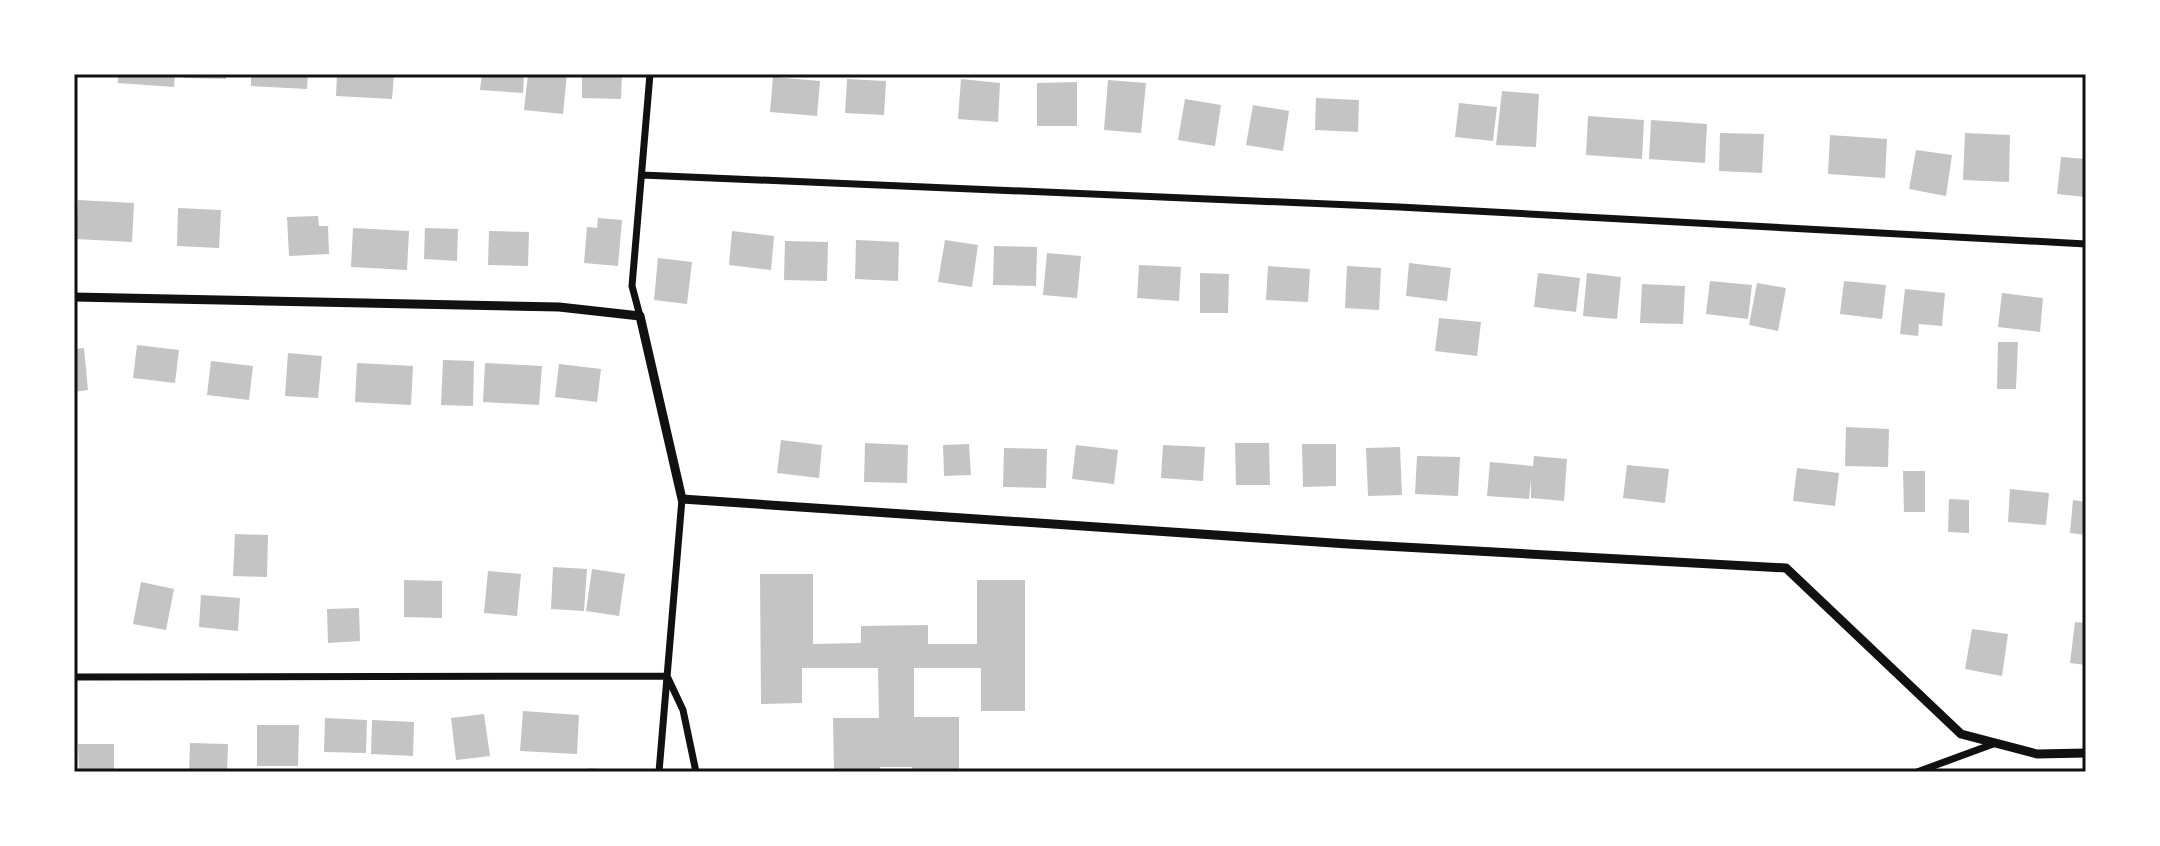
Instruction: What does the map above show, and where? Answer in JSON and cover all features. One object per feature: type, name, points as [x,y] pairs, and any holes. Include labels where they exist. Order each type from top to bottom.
[{"type":"street","points":[[650,74],[632,286],[682,499],[659,772]]},
{"type":"street","points":[[642,175],[1383,206],[2086,244]]},
{"type":"street","points":[[74,297],[559,307],[640,316]]},
{"type":"street","points":[[682,499],[1364,545],[1786,568],[1961,734],[2037,754],[2086,753]]},
{"type":"street","points":[[74,677],[667,676]]},
{"type":"street","points":[[667,676],[683,710],[696,772]]},
{"type":"street","points":[[1917,772],[1996,743]]},
{"type":"building","points":[[118,74],[175,74],[174,87],[118,83]]},
{"type":"building","points":[[184,74],[226,74],[226,79],[184,78]]},
{"type":"building","points":[[251,74],[308,74],[307,89],[251,86]]},
{"type":"building","points":[[337,74],[394,74],[392,99],[336,96]]},
{"type":"building","points":[[482,74],[524,74],[523,93],[480,90]]},
{"type":"building","points":[[528,74],[567,74],[563,114],[524,110]]},
{"type":"building","points":[[582,74],[622,74],[621,99],[582,98]]},
{"type":"building","points":[[773,77],[820,81],[817,116],[770,112]]},
{"type":"building","points":[[847,79],[886,81],[884,115],[845,113]]},
{"type":"building","points":[[961,79],[1000,83],[998,122],[958,119]]},
{"type":"building","points":[[1108,80],[1146,83],[1141,133],[1104,130]]},
{"type":"building","points":[[1077,82],[1077,126],[1037,126],[1037,83]]},
{"type":"building","points":[[1502,91],[1539,94],[1536,147],[1496,145]]},
{"type":"building","points":[[1316,98],[1359,100],[1358,132],[1315,130]]},
{"type":"building","points":[[1185,99],[1221,105],[1215,146],[1178,140]]},
{"type":"building","points":[[1459,103],[1497,107],[1493,141],[1455,137]]},
{"type":"building","points":[[1253,105],[1289,111],[1283,151],[1246,145]]},
{"type":"building","points":[[1588,116],[1644,120],[1642,159],[1586,155]]},
{"type":"building","points":[[1651,120],[1707,124],[1705,163],[1649,159]]},
{"type":"building","points":[[1720,133],[1764,134],[1762,173],[1719,171]]},
{"type":"building","points":[[1965,133],[2010,135],[2009,182],[1963,180]]},
{"type":"building","points":[[1830,135],[1887,139],[1885,178],[1828,174]]},
{"type":"building","points":[[1916,150],[1952,155],[1946,196],[1909,189]]},
{"type":"building","points":[[2061,157],[2086,159],[2086,197],[2057,194]]},
{"type":"building","points":[[78,200],[134,203],[132,242],[76,239]]},
{"type":"building","points":[[178,208],[221,210],[219,248],[177,246]]},
{"type":"building","points":[[318,216],[319,226],[328,226],[329,254],[289,256],[287,217]]},
{"type":"building","points":[[598,218],[622,220],[618,266],[584,263],[587,227],[597,228]]},
{"type":"building","points":[[353,228],[409,231],[407,270],[351,267]]},
{"type":"building","points":[[425,228],[458,229],[457,261],[424,259]]},
{"type":"building","points":[[489,231],[529,232],[528,266],[488,265]]},
{"type":"building","points":[[732,231],[774,236],[771,270],[729,265]]},
{"type":"building","points":[[856,240],[899,242],[898,281],[855,279]]},
{"type":"building","points":[[945,240],[978,245],[972,287],[938,282]]},
{"type":"building","points":[[785,241],[828,242],[827,281],[784,280]]},
{"type":"building","points":[[994,246],[1037,247],[1036,286],[993,285]]},
{"type":"building","points":[[1047,253],[1081,256],[1077,298],[1043,295]]},
{"type":"building","points":[[658,258],[692,262],[687,304],[654,300]]},
{"type":"building","points":[[1409,263],[1451,268],[1447,301],[1406,296]]},
{"type":"building","points":[[1139,265],[1181,267],[1179,301],[1137,298]]},
{"type":"building","points":[[1268,266],[1310,269],[1308,302],[1266,300]]},
{"type":"building","points":[[1347,266],[1381,268],[1379,310],[1345,308]]},
{"type":"building","points":[[1200,273],[1229,274],[1228,313],[1200,313]]},
{"type":"building","points":[[1538,273],[1580,278],[1576,312],[1534,307]]},
{"type":"building","points":[[1587,273],[1621,277],[1617,319],[1583,316]]},
{"type":"building","points":[[1710,281],[1752,285],[1748,319],[1706,314]]},
{"type":"building","points":[[1844,281],[1886,285],[1882,319],[1840,314]]},
{"type":"building","points":[[1757,283],[1786,288],[1778,331],[1749,325]]},
{"type":"building","points":[[1642,284],[1685,286],[1683,324],[1640,323]]},
{"type":"building","points":[[1905,289],[1945,293],[1942,326],[1919,324],[1918,336],[1900,334]]},
{"type":"building","points":[[2002,293],[2043,298],[2040,332],[1998,327]]},
{"type":"building","points":[[1439,318],[1481,322],[1477,356],[1435,351]]},
{"type":"building","points":[[1998,342],[2018,342],[2016,389],[1997,389]]},
{"type":"building","points":[[137,345],[179,350],[175,383],[133,378]]},
{"type":"building","points":[[84,348],[88,390],[74,392],[74,349]]},
{"type":"building","points":[[288,353],[322,356],[318,398],[285,396]]},
{"type":"building","points":[[443,360],[474,361],[473,406],[441,405]]},
{"type":"building","points":[[211,361],[253,366],[249,400],[207,395]]},
{"type":"building","points":[[357,363],[413,366],[411,405],[355,402]]},
{"type":"building","points":[[485,363],[542,366],[539,405],[483,402]]},
{"type":"building","points":[[559,364],[601,369],[597,402],[555,397]]},
{"type":"building","points":[[1846,427],[1889,429],[1888,467],[1845,466]]},
{"type":"building","points":[[781,440],[822,445],[819,478],[777,473]]},
{"type":"building","points":[[865,443],[908,445],[907,483],[864,482]]},
{"type":"building","points":[[1235,443],[1269,443],[1270,485],[1236,485]]},
{"type":"building","points":[[969,444],[971,475],[944,476],[943,445]]},
{"type":"building","points":[[1302,444],[1336,444],[1336,486],[1303,487]]},
{"type":"building","points":[[1076,445],[1118,450],[1114,484],[1072,479]]},
{"type":"building","points":[[1163,445],[1205,447],[1203,481],[1161,478]]},
{"type":"building","points":[[1400,447],[1402,495],[1368,496],[1366,448]]},
{"type":"building","points":[[1004,448],[1047,449],[1046,488],[1003,487]]},
{"type":"building","points":[[1417,456],[1460,457],[1458,496],[1415,494]]},
{"type":"building","points":[[1534,456],[1567,459],[1564,501],[1531,498],[1531,479],[1529,499],[1487,496],[1490,462],[1533,466]]},
{"type":"building","points":[[1627,465],[1669,469],[1665,503],[1623,498]]},
{"type":"building","points":[[1797,468],[1839,473],[1835,506],[1793,501]]},
{"type":"building","points":[[1903,471],[1925,471],[1925,512],[1904,512]]},
{"type":"building","points":[[2010,489],[2049,493],[2046,525],[2008,522]]},
{"type":"building","points":[[1949,499],[1969,500],[1969,533],[1948,532]]},
{"type":"building","points":[[2073,500],[2086,502],[2086,535],[2070,533]]},
{"type":"building","points":[[235,534],[268,535],[267,577],[233,576]]},
{"type":"building","points":[[553,567],[587,569],[584,611],[551,609]]},
{"type":"building","points":[[592,569],[625,574],[619,616],[586,611]]},
{"type":"building","points":[[488,571],[521,574],[517,616],[484,613]]},
{"type":"building","points":[[760,574],[813,574],[813,644],[861,643],[861,626],[928,625],[928,644],[977,644],[977,580],[1025,580],[1025,711],[981,711],[981,668],[914,668],[914,717],[959,717],[959,772],[912,772],[912,767],[880,767],[880,772],[834,772],[833,718],[879,718],[878,668],[802,668],[802,703],[761,704]]},
{"type":"building","points":[[404,580],[442,581],[442,618],[404,617]]},
{"type":"building","points":[[141,582],[174,589],[166,630],[133,624]]},
{"type":"building","points":[[201,595],[240,598],[238,631],[199,627]]},
{"type":"building","points":[[359,608],[360,641],[328,643],[327,609]]},
{"type":"building","points":[[2075,622],[2086,623],[2086,665],[2070,663]]},
{"type":"building","points":[[1972,629],[2008,634],[2002,676],[1965,669]]},
{"type":"building","points":[[523,711],[579,715],[577,754],[520,751]]},
{"type":"building","points":[[484,714],[490,756],[456,760],[451,718]]},
{"type":"building","points":[[325,718],[367,720],[366,753],[324,752]]},
{"type":"building","points":[[372,720],[414,722],[413,756],[371,754]]},
{"type":"building","points":[[257,725],[299,725],[298,766],[257,766]]},
{"type":"building","points":[[190,743],[228,744],[227,772],[189,772]]},
{"type":"building","points":[[78,744],[114,744],[114,772],[79,772]]},
{"type":"building","points":[[588,768],[617,770],[617,772],[588,772]]}]
